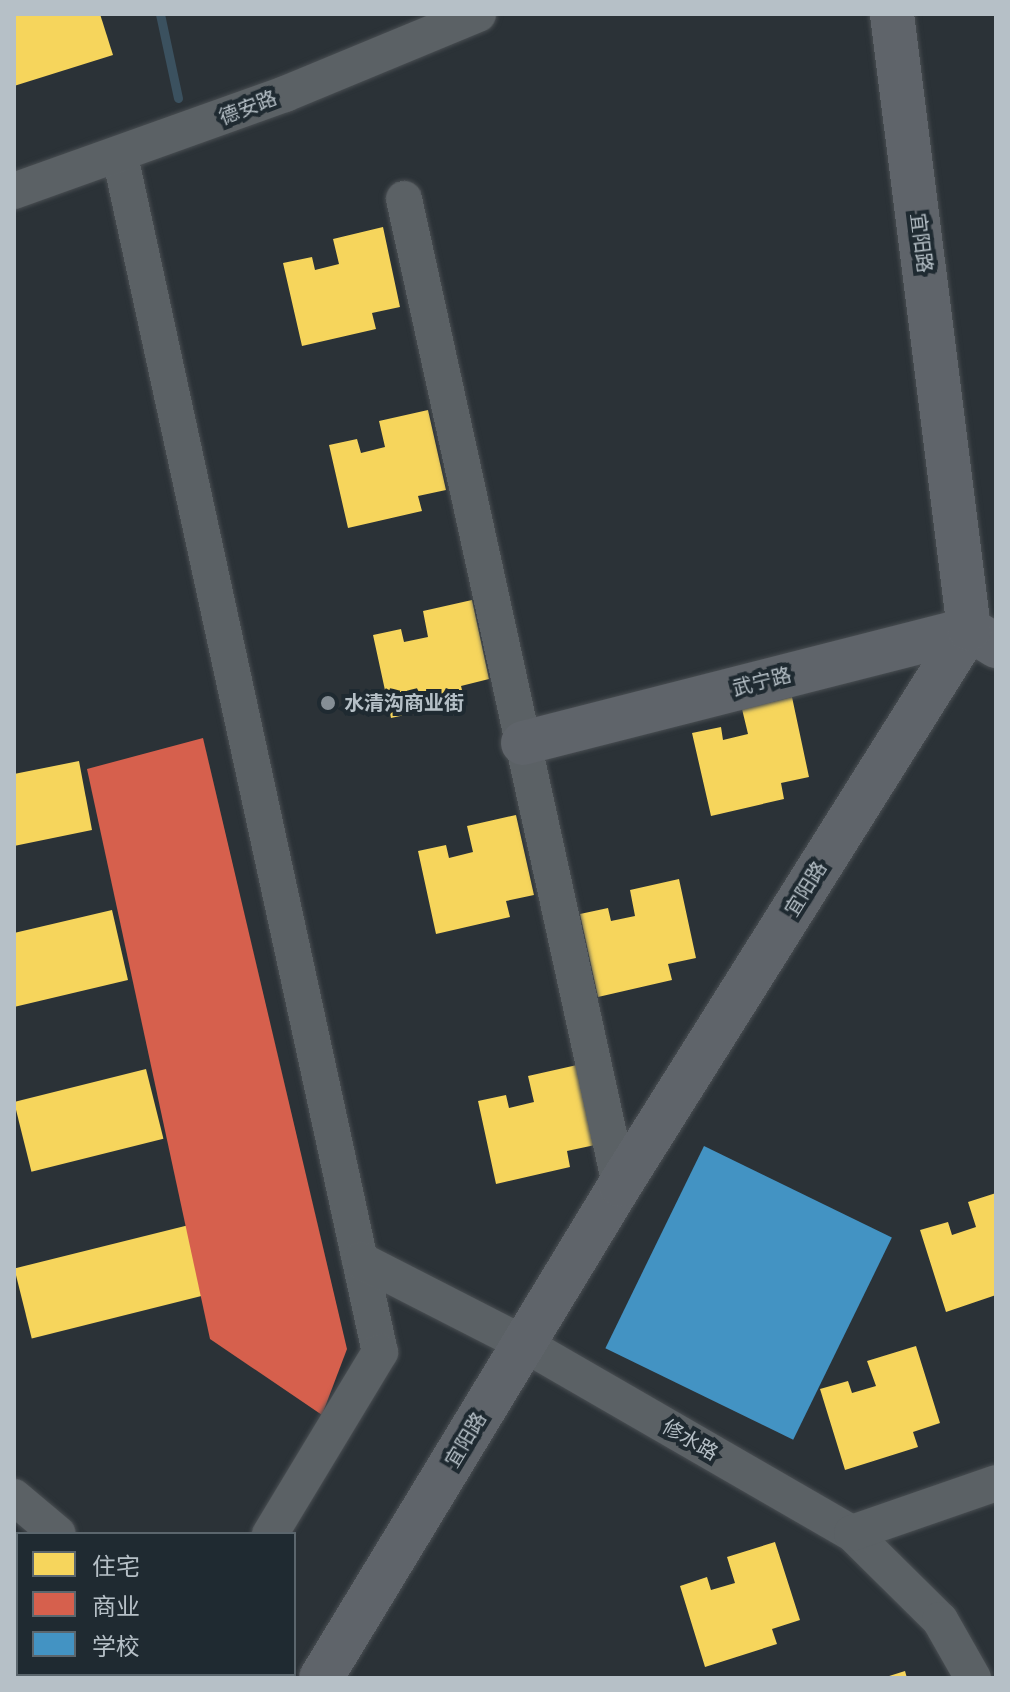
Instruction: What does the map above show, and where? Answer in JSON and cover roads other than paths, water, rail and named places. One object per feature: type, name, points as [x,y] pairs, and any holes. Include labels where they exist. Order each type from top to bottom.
[{"type":"street","name":"德安路","points":[[14,191],[120,156],[478,14]]},
{"type":"street","name":"宜阳路","points":[[321,1678],[620,1185],[982,638],[892,14]]},
{"type":"street","points":[[120,156],[380,1352],[271,1532]]},
{"type":"street","points":[[404,199],[620,1185]]},
{"type":"street","name":"武宁路","points":[[523,743],[982,638]]},
{"type":"street","name":"修水路","points":[[360,1260],[524,1344],[852,1533],[940,1620],[973,1678]]},
{"type":"street","points":[[852,1533],[996,1483]]},
{"type":"street","points":[[14,1497],[56,1532]]},
{"type":"waterway","points":[[160,14],[178,98]]},
{"type":"place","name":"水清沟商业街","points":[[328,703]]}]
